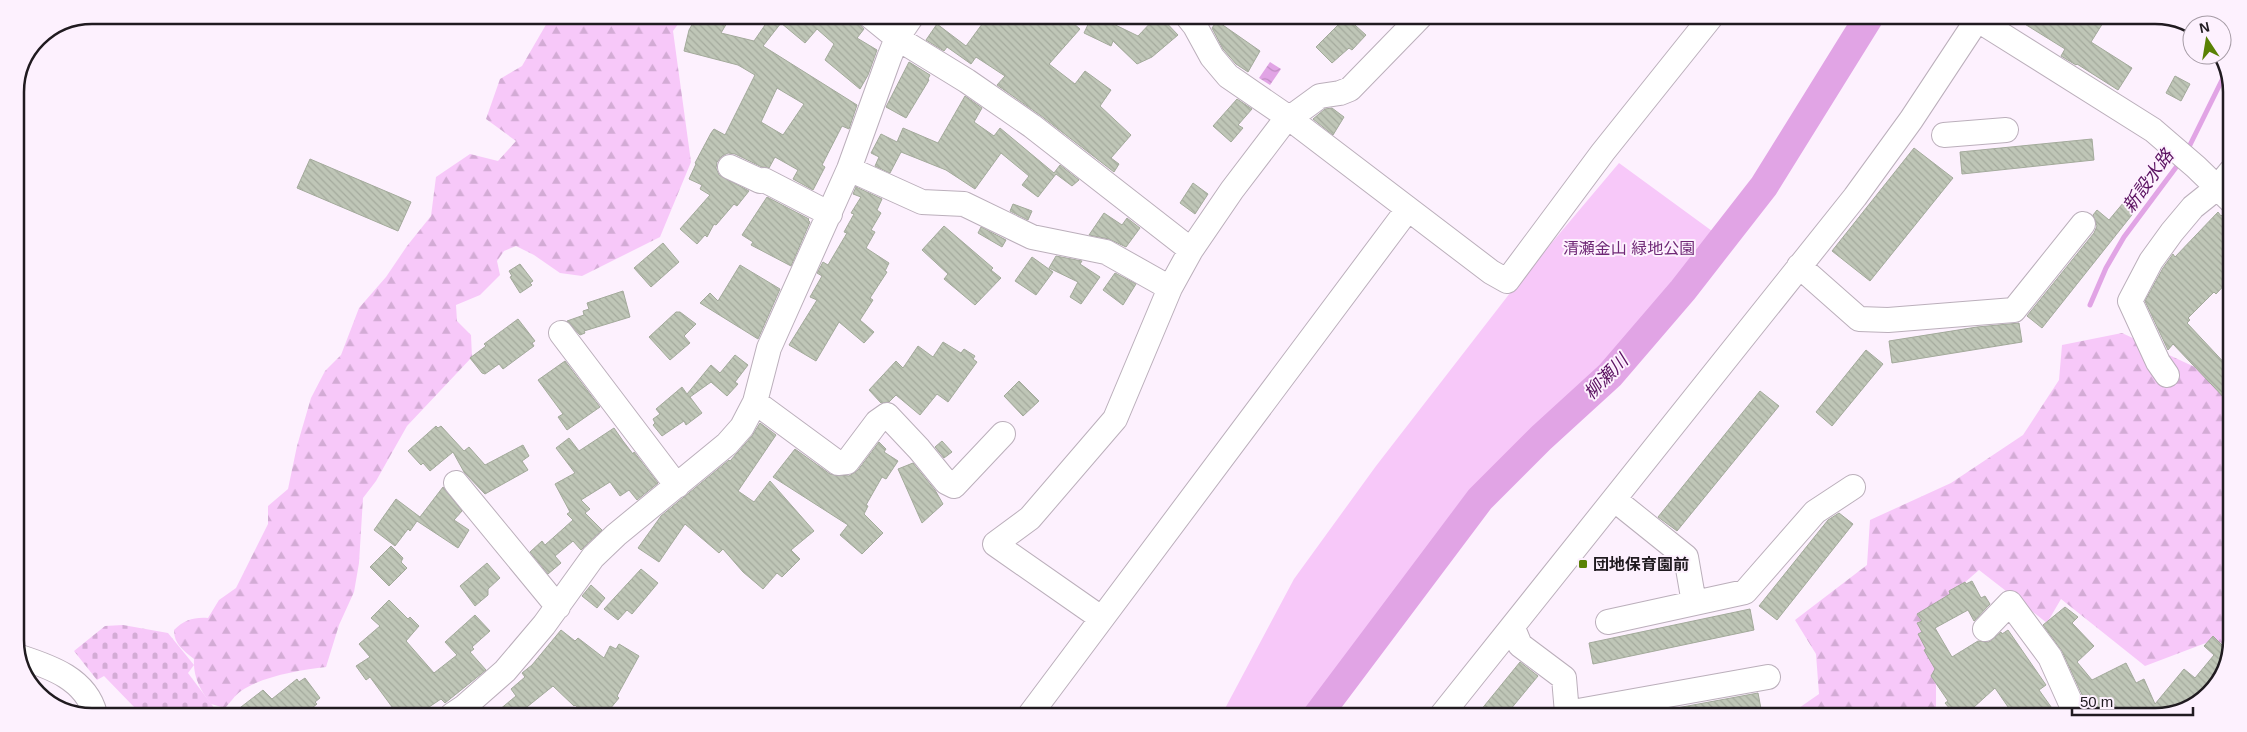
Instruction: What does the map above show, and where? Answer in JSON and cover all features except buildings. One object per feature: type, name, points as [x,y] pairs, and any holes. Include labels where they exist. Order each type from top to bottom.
[{"type":"street","points":[[880,24],[897,38],[967,81],[1032,126],[1191,250]]},
{"type":"street","points":[[466,708],[505,671],[558,606],[593,557],[616,535],[728,444],[742,427],[755,402],[769,348],[849,170],[897,38],[907,24]]},
{"type":"street","points":[[1193,24],[1212,57],[1228,76],[1289,118],[1491,272],[1507,281],[1603,152],[1705,24]]},
{"type":"street","points":[[1101,618],[995,544],[1030,518],[1115,419],[1170,288],[1191,250],[1232,190],[1283,123],[1320,96],[1340,93],[1350,89],[1413,24]]},
{"type":"street","points":[[1448,708],[1855,197],[1911,120],[1975,24]]},
{"type":"street","points":[[1986,24],[2152,130],[2187,159],[2223,184]]},
{"type":"street","points":[[1944,135],[2006,130]]},
{"type":"street","points":[[730,166],[760,181],[764,180],[830,214]]},
{"type":"street","points":[[849,170],[922,202],[964,204],[1032,237],[1106,252],[1170,288]]},
{"type":"street","points":[[2167,375],[2158,362],[2130,301],[2151,261],[2193,206],[2223,189]]},
{"type":"street","points":[[1035,708],[1408,209]]},
{"type":"street","points":[[1800,266],[1859,318],[1888,320],[2014,310],[2082,224]]},
{"type":"street","points":[[562,332],[677,486]]},
{"type":"street","points":[[755,402],[838,464],[847,462],[877,422],[887,415],[920,449],[946,482],[954,486],[1002,434]]},
{"type":"street","points":[[456,483],[558,606]]},
{"type":"street","points":[[1608,622],[1745,592],[1815,512],[1853,487]]},
{"type":"street","points":[[1615,500],[1686,557],[1694,603]]},
{"type":"street","points":[[1985,629],[2010,603],[2050,657],[2073,708]]},
{"type":"street","points":[[1513,628],[1520,645],[1564,678],[1566,708]]},
{"type":"street","points":[[27,660],[75,681],[90,699],[93,708]]},
{"type":"street","points":[[1603,708],[1768,677]]},
{"type":"green space","points":[[546,24],[678,24],[673,31],[691,162],[660,237],[582,276],[560,273],[534,255],[516,246],[504,251],[497,261],[500,275],[480,295],[456,305],[457,321],[471,335],[472,357],[407,426],[376,481],[363,498],[359,563],[354,592],[339,625],[326,667],[293,672],[260,681],[239,693],[225,708],[211,704],[198,683],[194,659],[177,643],[174,630],[190,620],[208,618],[219,600],[236,588],[268,524],[268,506],[288,489],[297,446],[311,398],[325,371],[341,355],[359,308],[386,277],[407,246],[431,216],[436,177],[470,154],[498,161],[516,141],[486,119],[500,79],[522,66]]},
{"type":"green space","name":"清瀬金山 緑地公園","points":[[1619,163],[1723,239],[1480,499],[1321,708],[1225,708],[1294,579],[1376,466],[1517,284]]},
{"type":"green space","points":[[2122,333],[2223,380],[2223,643],[2211,641],[2145,666],[2061,599],[2047,623],[1979,570],[1930,613],[1936,671],[1936,708],[1799,708],[1819,694],[1816,654],[1795,620],[1867,565],[1870,520],[1951,483],[2023,435],[2059,380],[2062,345]]},
{"type":"green space","points":[[123,625],[168,633],[194,665],[188,673],[214,708],[135,708],[104,676],[97,680],[74,651],[105,626]]},
{"type":"water","points":[[1270,62],[1281,69],[1270,85],[1259,78]]},
{"type":"waterway","name":"柳瀬川","points":[[1323,708],[1480,499],[1541,438],[1610,375],[1683,290],[1764,186],[1865,24]]},
{"type":"waterway","name":"新設水路","points":[[2187,151],[2222,80]]},
{"type":"waterway","name":"新設水路","points":[[2090,305],[2106,268],[2124,237],[2180,162]]},
{"type":"place","name":"団地保育園前","points":[[1583,564]]}]
